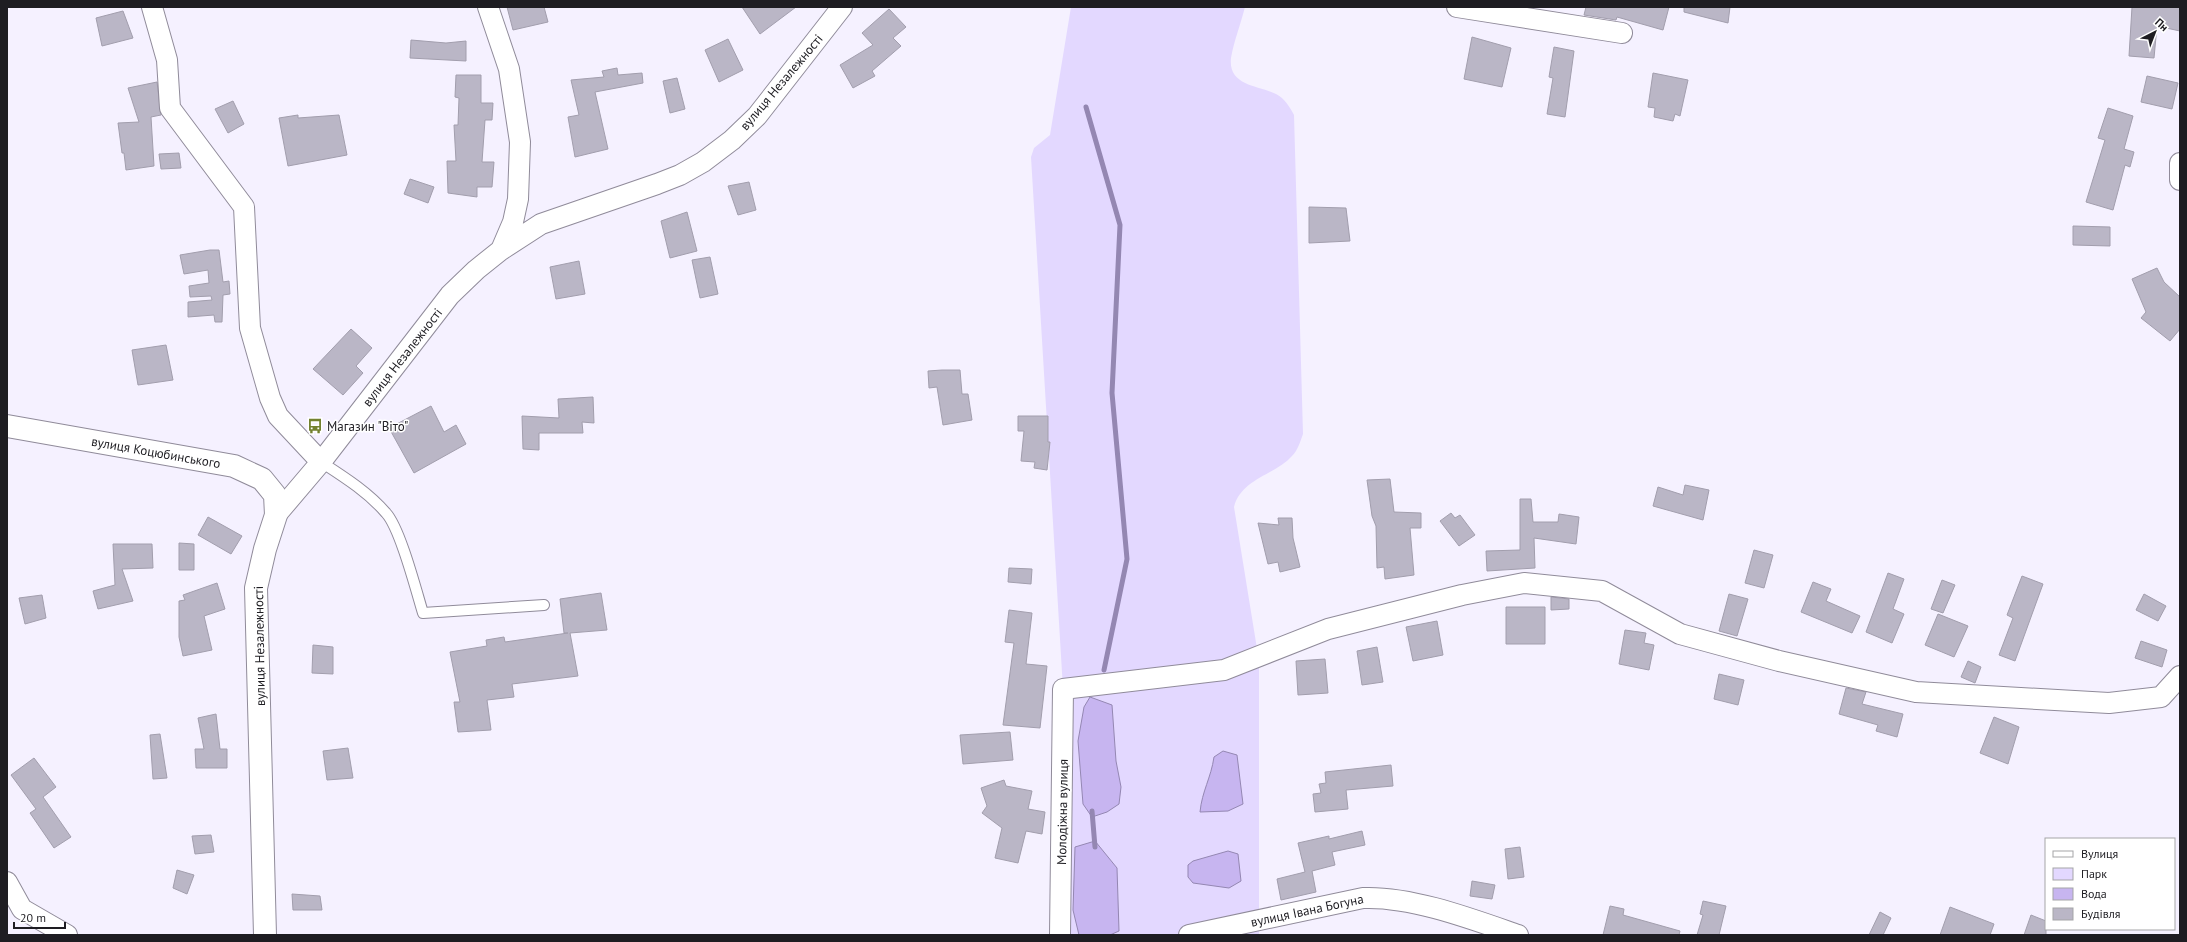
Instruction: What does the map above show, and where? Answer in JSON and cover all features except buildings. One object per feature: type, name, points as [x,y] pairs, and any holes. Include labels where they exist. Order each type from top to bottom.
[{"type":"street","points":[[152,7],[167,60],[170,108],[244,207],[250,328],[270,398],[278,416],[321,462]]},
{"type":"street","points":[[488,7],[509,69],[520,142],[518,200],[513,222],[501,250]]},
{"type":"street","name":"вулиця Незалежності","points":[[265,935],[256,588],[265,549],[276,516],[321,462],[450,295],[501,250],[541,224],[662,182],[680,175],[703,162],[732,140],[757,116],[842,7]]},
{"type":"street","points":[[1457,7],[1622,33]]},
{"type":"street","points":[[2180,163],[2180,180]]},
{"type":"street","name":"вулиця Коцюбинського","points":[[7,426],[234,466],[262,479],[275,495],[276,516]]},
{"type":"street","name":"Молодіжна вулиця","points":[[1060,935],[1063,689],[1224,670],[1328,629],[1462,596],[1524,583],[1602,591],[1680,634],[1779,661],[1916,692],[2109,703],[2161,697],[2180,676]]},
{"type":"street","points":[[7,882],[15,913],[67,935]]},
{"type":"street","name":"вулиця Івана Богуна","points":[[1189,935],[1363,898],[1380,897],[1404,900],[1518,935]]},
{"type":"lane","points":[[321,462],[358,486],[388,514],[400,542],[423,613],[544,605]]},
{"type":"green space","points":[[1071,7],[1245,7],[1231,58],[1231,67],[1234,74],[1245,83],[1276,94],[1282,98],[1294,115],[1303,434],[1294,454],[1277,468],[1259,478],[1244,490],[1234,507],[1259,661],[1259,935],[1060,935],[1063,689],[1031,157],[1034,148],[1050,135]]},
{"type":"water","points":[[1090,697],[1112,705],[1116,761],[1121,787],[1119,804],[1107,812],[1092,817],[1083,804],[1078,741],[1084,707]]},
{"type":"water","points":[[1223,751],[1237,755],[1243,804],[1228,811],[1200,812],[1214,757]]},
{"type":"water","points":[[1095,841],[1117,868],[1119,931],[1110,935],[1079,935],[1073,910],[1075,847]]},
{"type":"water","points":[[1228,851],[1238,854],[1241,881],[1229,888],[1193,883],[1188,877],[1188,865],[1193,861]]},
{"type":"waterway","points":[[1086,107],[1120,225],[1112,393],[1127,559],[1104,670]]},
{"type":"waterway","points":[[1092,811],[1095,847]]},
{"type":"place","name":"Магазин \"Віто\"","points":[[315,426]]}]
